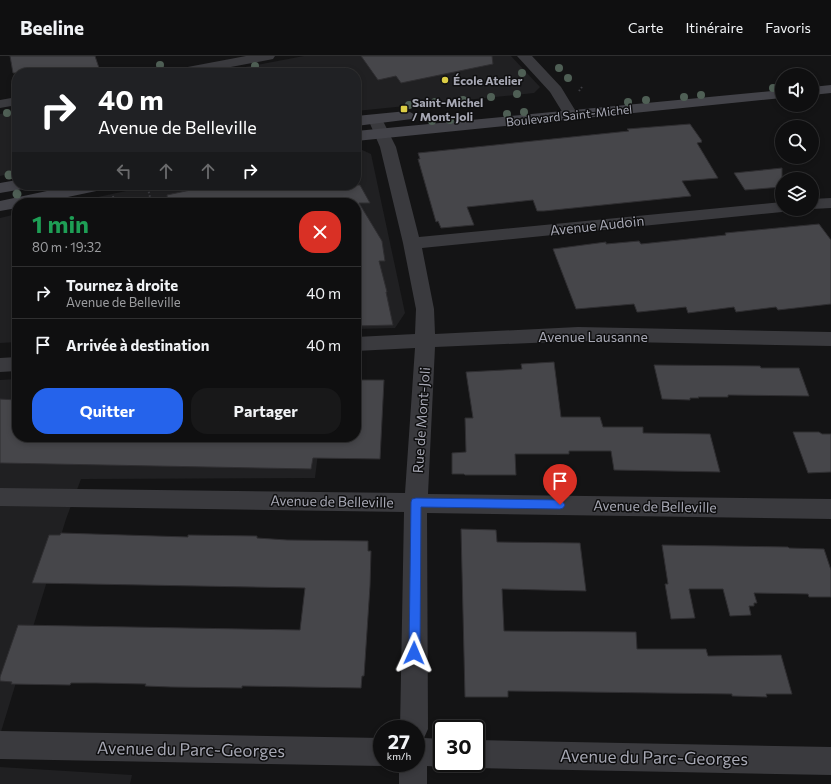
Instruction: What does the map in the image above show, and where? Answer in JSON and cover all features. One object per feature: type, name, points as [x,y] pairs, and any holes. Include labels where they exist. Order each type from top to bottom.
[{"type":"main road","points":[[819,91],[831,90]]},
{"type":"main road","name":"Boulevard Saint-Michel","points":[[546,102],[575,95]]},
{"type":"main road","name":"Boulevard Saint-Michel","points":[[361,122],[378,126],[571,115],[775,95]]},
{"type":"main road","name":"Boulevard Saint-Michel","points":[[361,134],[378,126],[419,115]]},
{"type":"main road","points":[[0,188],[12,186]]},
{"type":"main road","points":[[38,198],[76,190]]},
{"type":"main road","points":[[0,206],[12,203]]},
{"type":"street","points":[[204,68],[268,56]]},
{"type":"street","points":[[524,56],[553,86],[575,95],[571,115]]},
{"type":"street","points":[[0,104],[12,102]]},
{"type":"street","name":"Rue de Mont-Joli","points":[[378,126],[388,147],[412,243],[425,309],[426,341],[416,502],[414,720]]},
{"type":"street","points":[[819,203],[831,202]]},
{"type":"street","name":"Avenue Audoin","points":[[412,243],[775,208]]},
{"type":"street","name":"Avenue Lausanne","points":[[361,344],[578,334],[831,339]]},
{"type":"street","points":[[0,365],[12,364]]},
{"type":"street","name":"Avenue de Belleville","points":[[0,497],[831,509]]},
{"type":"street","name":"Avenue du Parc-Georges","points":[[0,745],[373,752]]},
{"type":"street","name":"Avenue du Parc-Georges","points":[[485,754],[831,761]]},
{"type":"street","points":[[413,772],[413,784]]},
{"type":"path","points":[[148,190],[150,197]]},
{"type":"shaded area","name":"École Atelier","points":[[304,56],[511,56],[540,87],[534,93],[361,110],[361,68],[240,68]]},
{"type":"shaded area","points":[[12,112],[12,173],[0,176],[0,114]]},
{"type":"shaded area","points":[[361,149],[371,154],[405,313],[395,328],[361,329],[361,198],[93,198],[131,190],[361,190]]},
{"type":"shaded area","points":[[12,215],[12,342],[0,343],[0,218]]},
{"type":"shaded area","points":[[12,379],[12,442],[319,442],[315,478],[81,479],[66,519],[0,735],[0,380]]},
{"type":"shaded area","points":[[0,767],[132,775],[130,784],[0,784]]},
{"type":"building","points":[[10,56],[95,56],[99,68],[12,68]]},
{"type":"building","points":[[361,56],[492,56],[493,64],[401,83],[396,76],[378,80]]},
{"type":"building","points":[[690,124],[702,141],[697,143],[718,178],[682,181],[691,196],[544,211],[537,211],[533,200],[467,207],[474,225],[441,228],[438,221],[436,222],[418,159],[420,159],[418,153],[629,131],[627,129]]},
{"type":"building","points":[[782,168],[782,172],[775,172],[775,188],[745,190],[734,173]]},
{"type":"building","points":[[361,187],[370,203],[361,203],[361,198],[167,198],[167,195],[190,190],[361,190]]},
{"type":"building","points":[[361,206],[382,241],[385,261],[379,261],[393,325],[361,326]]},
{"type":"building","points":[[819,224],[831,240],[831,304],[778,310],[776,307],[736,312],[734,307],[688,313],[686,307],[637,312],[634,304],[576,309],[553,249],[606,242],[606,244],[639,241],[641,244],[726,235],[725,233]]},
{"type":"building","points":[[554,362],[561,417],[600,417],[603,427],[643,427],[643,433],[710,434],[720,472],[614,470],[611,451],[569,451],[569,454],[515,454],[516,475],[452,474],[452,453],[466,452],[465,418],[473,418],[466,372],[522,369],[521,364]]},
{"type":"building","points":[[654,365],[799,368],[809,396],[728,395],[728,397],[690,398],[690,400],[662,399]]},
{"type":"building","points":[[361,380],[384,380],[380,459],[313,458],[311,469],[0,463],[0,399],[12,400],[12,442],[361,442]]},
{"type":"building","points":[[793,432],[819,432],[822,434],[831,434],[831,472],[808,473]]},
{"type":"building","points":[[461,529],[496,530],[497,542],[580,543],[586,591],[502,589],[504,631],[636,632],[637,649],[706,649],[708,656],[781,655],[792,694],[766,694],[767,697],[732,696],[732,694],[508,691],[508,697],[465,697]]},
{"type":"building","points":[[61,533],[188,537],[188,535],[257,536],[257,538],[287,540],[368,541],[368,551],[371,551],[370,586],[364,676],[362,676],[361,688],[242,686],[242,688],[171,687],[145,686],[146,684],[96,683],[71,683],[70,685],[11,684],[12,682],[0,681],[0,677],[18,625],[300,630],[305,588],[32,583],[49,535],[60,535]]},
{"type":"building","points":[[662,545],[824,549],[831,570],[831,597],[809,597],[808,594],[754,593],[757,603],[754,603],[754,606],[749,606],[751,615],[730,616],[723,589],[689,589],[695,618],[671,619],[665,584],[668,584]]},
{"type":"place","name":"École Atelier","points":[[445,80]]},
{"type":"place","name":"Saint-Michel / Mont-Joli","points":[[404,109]]},
{"type":"route","points":[[414,653],[416,502],[560,505]]}]
